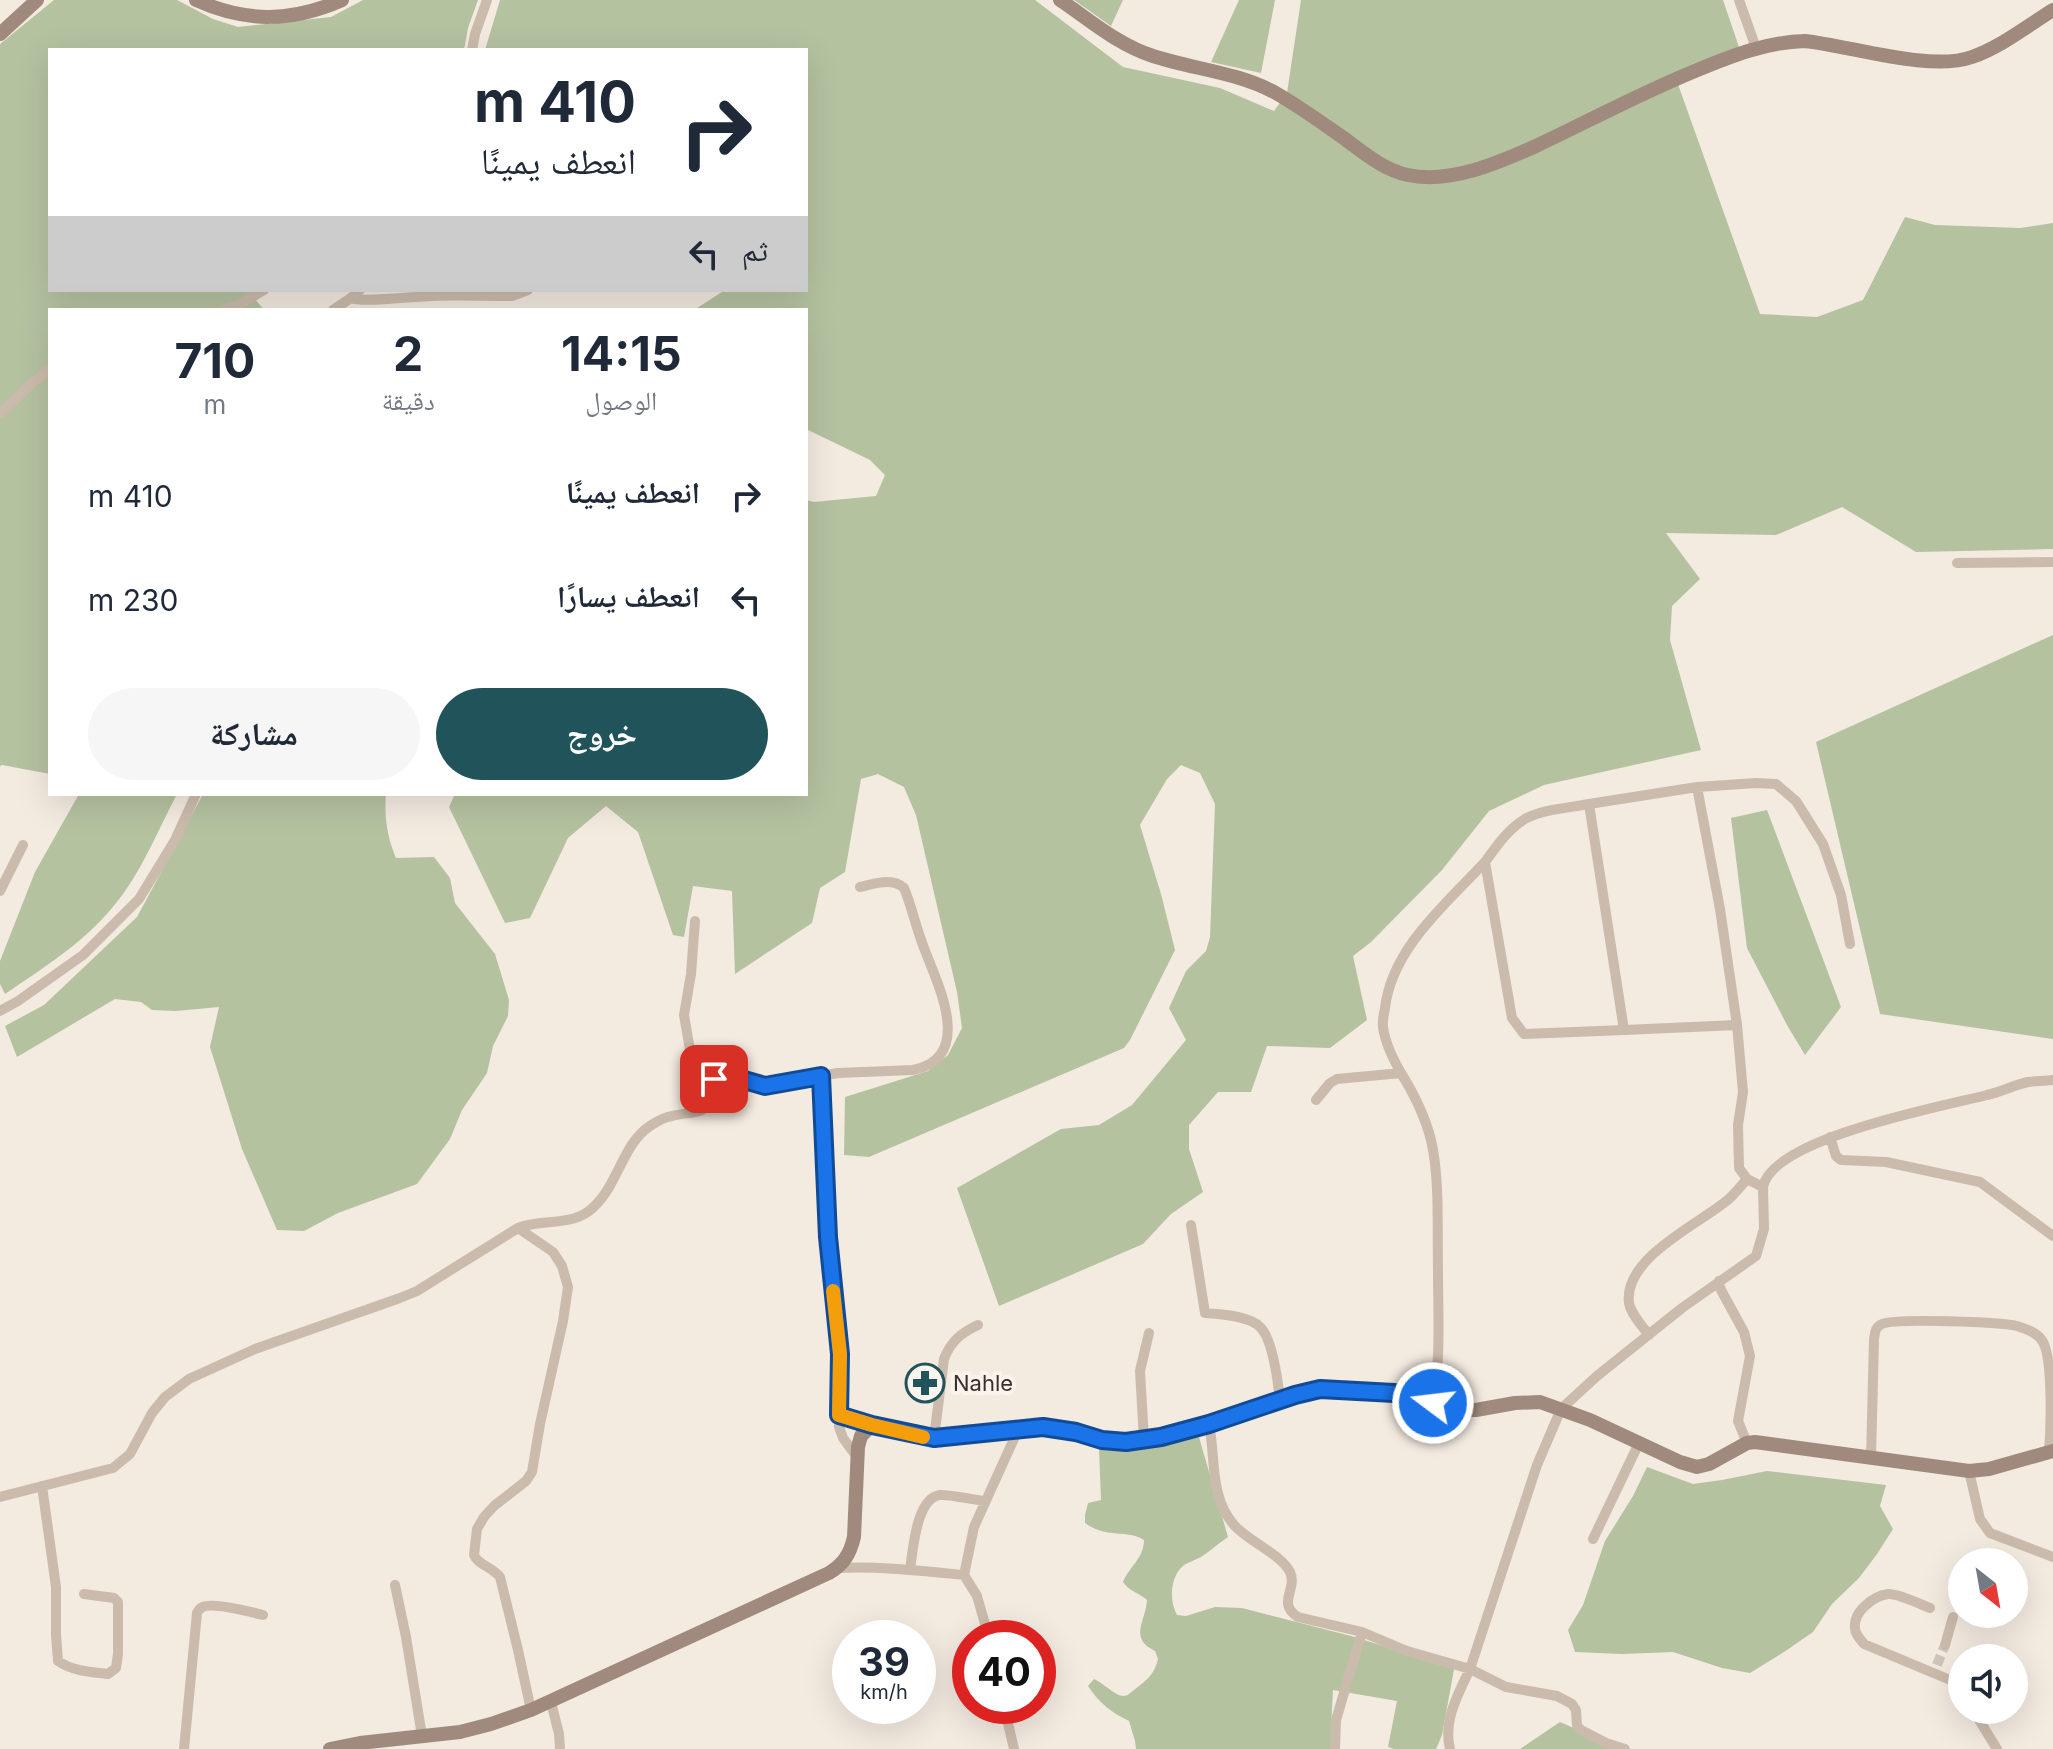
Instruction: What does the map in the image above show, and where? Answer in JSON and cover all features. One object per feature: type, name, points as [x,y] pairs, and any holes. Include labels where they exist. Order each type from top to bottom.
[{"type":"street","points":[[0,34],[37,0]]},
{"type":"street","points":[[196,0],[235,14],[261,19],[308,12],[342,0]]},
{"type":"street","points":[[472,48],[487,0]]},
{"type":"street","points":[[1060,0],[1119,41],[1150,56],[1256,83],[1305,111],[1376,162],[1407,175],[1425,177],[1443,176],[1496,162],[1534,147],[1667,82],[1756,48],[1805,41],[1951,62],[1984,52],[2053,10]]},
{"type":"street","points":[[1743,3],[1756,48]]},
{"type":"street","points":[[230,308],[261,292]]},
{"type":"street","points":[[336,308],[356,294],[361,301],[512,296],[523,292]]},
{"type":"street","points":[[0,414],[48,371]]},
{"type":"street","points":[[1957,563],[2053,562]]},
{"type":"street","points":[[1433,1403],[1438,1365],[1435,1173],[1431,1140],[1414,1094],[1390,1051],[1383,1025],[1387,993],[1393,977],[1418,934],[1485,862],[1502,839],[1526,819],[1553,810],[1697,787],[1776,784],[1796,801],[1823,844],[1841,895],[1850,944]]},
{"type":"street","points":[[1697,787],[1720,909],[1737,1025],[1743,1092],[1738,1125],[1739,1168],[1747,1179],[1763,1187]]},
{"type":"street","points":[[0,1011],[83,955],[139,899],[175,840],[195,796]]},
{"type":"street","points":[[1589,804],[1624,1030]]},
{"type":"street","points":[[0,891],[23,845]]},
{"type":"street","points":[[1485,862],[1512,1018],[1524,1034],[1737,1025]]},
{"type":"street","points":[[0,1497],[101,1472],[121,1464],[130,1454],[152,1413],[165,1397],[189,1379],[255,1349],[400,1298],[518,1228],[569,1219],[590,1210],[605,1193],[630,1149],[647,1128],[671,1116],[702,1110],[706,1086],[714,1079],[727,1075],[765,1086],[864,1071],[926,1068],[943,1052],[949,1038],[949,1024],[941,992],[904,888],[898,882],[860,887]]},
{"type":"street","points":[[695,921],[684,1015],[690,1050],[714,1079]]},
{"type":"street","points":[[1316,1100],[1337,1079],[1401,1073]]},
{"type":"street","points":[[821,1076],[828,1237],[840,1354],[839,1427],[857,1457]]},
{"type":"street","points":[[1450,1749],[1449,1719],[1470,1669],[1537,1465],[1561,1409],[1649,1335],[1756,1256],[1764,1229],[1764,1180],[1769,1174],[1782,1163],[1830,1137],[2029,1082],[2053,1080]]},
{"type":"street","points":[[1830,1137],[1836,1156],[1841,1160],[1886,1162],[1980,1182],[2053,1236]]},
{"type":"street","points":[[1649,1335],[1629,1304],[1634,1276],[1672,1239],[1729,1199],[1747,1179]]},
{"type":"street","points":[[1191,1225],[1205,1313],[1227,1315],[1253,1322],[1262,1328],[1271,1351],[1280,1400]]},
{"type":"street","points":[[518,1228],[553,1252],[562,1266],[568,1287],[532,1472],[526,1481],[484,1517],[477,1529],[474,1555],[500,1577],[531,1710]]},
{"type":"street","points":[[1719,1281],[1744,1332],[1750,1356],[1738,1421],[1747,1443]]},
{"type":"street","points":[[839,1415],[934,1438],[1043,1427],[1126,1442],[1209,1424],[1320,1389],[1344,1389],[1394,1393],[1443,1407],[1467,1410],[1540,1402],[1697,1467],[1709,1464],[1747,1443],[1969,1471],[1989,1469],[2051,1451],[2051,1391],[2048,1351],[2043,1341],[2016,1326],[1974,1322],[1893,1321],[1880,1324],[1874,1339],[1871,1458]]},
{"type":"street","points":[[934,1438],[944,1359],[956,1338],[978,1325]]},
{"type":"street","points":[[1144,1440],[1140,1371],[1149,1333]]},
{"type":"street","points":[[1209,1424],[1220,1503],[1233,1523],[1251,1541],[1286,1565],[1292,1579],[1289,1610],[1298,1617],[1362,1632],[1407,1651],[1470,1669],[1506,1687],[1567,1700],[1576,1710],[1577,1726],[1581,1730],[1625,1749]]},
{"type":"street","points":[[838,1568],[851,1549],[854,1537],[857,1457],[861,1436],[872,1425]]},
{"type":"street","points":[[984,1620],[977,1596],[964,1575],[974,1527],[1018,1430]]},
{"type":"street","points":[[1593,1539],[1639,1443]]},
{"type":"street","points":[[1969,1471],[1980,1519],[1990,1533],[2053,1557]]},
{"type":"street","points":[[42,1486],[56,1587],[58,1661],[80,1670],[108,1674],[116,1668],[118,1654],[118,1602],[114,1598],[84,1594]]},
{"type":"street","points":[[910,1569],[916,1529],[922,1511],[932,1498],[940,1495],[985,1501]]},
{"type":"street","points":[[330,1749],[460,1732],[531,1710],[838,1568],[910,1569],[964,1575]]},
{"type":"street","points":[[395,1585],[422,1736]]},
{"type":"street","points":[[1930,1608],[1888,1594],[1862,1608],[1856,1617],[1855,1632],[1864,1644],[1936,1668],[1948,1677]]},
{"type":"street","points":[[184,1749],[199,1608],[217,1606],[263,1615]]},
{"type":"street","points":[[1945,1645],[1950,1628]]},
{"type":"street","points":[[1335,1749],[1336,1720],[1362,1632]]},
{"type":"street","points":[[551,1702],[560,1749]]},
{"type":"street","points":[[1008,1724],[1014,1749]]},
{"type":"street","points":[[1982,1724],[1997,1749]]},
{"type":"green space","points":[[54,0],[177,0],[213,19],[238,27],[331,17],[363,0],[478,0],[464,48],[48,48],[48,292],[251,292],[262,308],[48,308],[48,774],[0,766],[0,44]]},
{"type":"green space","points":[[500,0],[1035,0],[1123,67],[1220,88],[1274,111],[1287,93],[1301,0],[1723,0],[1739,47],[1674,73],[1760,314],[1817,317],[1863,300],[1905,217],[1935,225],[2020,228],[2053,223],[2053,549],[1916,552],[1842,507],[1776,535],[1666,533],[1700,579],[1672,606],[1670,640],[1701,750],[1544,785],[1489,811],[1442,870],[1371,942],[1353,956],[1367,1020],[1330,1048],[1267,1046],[1251,1092],[1218,1092],[1189,1125],[1189,1149],[1203,1192],[1171,1214],[1143,1244],[999,1306],[957,1188],[1061,1129],[1099,1125],[1132,1105],[1186,1040],[1169,1008],[1186,971],[1206,951],[1210,937],[1215,804],[1200,773],[1181,765],[1167,779],[1140,825],[1175,950],[1124,1048],[869,1157],[844,1155],[845,1097],[928,1071],[948,1055],[962,1028],[957,992],[916,815],[904,787],[878,774],[861,779],[845,872],[820,888],[812,923],[735,974],[732,891],[693,886],[684,937],[673,935],[638,832],[606,806],[568,838],[530,918],[505,923],[449,807],[454,796],[808,796],[808,500],[876,496],[885,475],[870,460],[808,430],[808,308],[697,308],[722,292],[808,292],[808,48],[486,48]]},
{"type":"green space","points":[[1074,0],[1123,0],[1111,26]]},
{"type":"green space","points":[[1239,0],[1275,0],[1261,73],[1211,62]]},
{"type":"green space","points":[[2053,635],[2053,1039],[1880,1014],[1816,742]]},
{"type":"green space","points":[[78,796],[176,796],[140,868],[112,908],[75,944],[5,994],[0,984],[0,961],[35,872]]},
{"type":"green space","points":[[202,796],[386,796],[387,826],[396,858],[434,857],[450,878],[455,903],[495,954],[509,1000],[508,1016],[493,1046],[487,1073],[462,1110],[450,1139],[417,1184],[338,1213],[304,1231],[277,1230],[242,1149],[210,1047],[219,1007],[152,1010],[141,1002],[115,999],[17,1057],[5,1026],[44,1005],[137,917]]},
{"type":"green space","points":[[1767,810],[1841,1007],[1805,1055],[1747,948],[1731,818]]},
{"type":"green space","points":[[1198,1434],[1228,1537],[1185,1565],[1175,1576],[1172,1589],[1177,1615],[1186,1616],[1215,1607],[1242,1608],[1422,1658],[1455,1664],[1442,1735],[1436,1749],[1388,1747],[1397,1701],[1333,1690],[1332,1749],[1136,1749],[1129,1721],[1092,1692],[1088,1686],[1094,1679],[1117,1694],[1128,1695],[1149,1677],[1158,1659],[1140,1635],[1147,1600],[1123,1582],[1142,1552],[1144,1540],[1101,1531],[1085,1523],[1088,1503],[1101,1500],[1099,1448]]},
{"type":"green space","points":[[1647,1467],[1693,1484],[1767,1471],[1886,1485],[1880,1506],[1893,1529],[1859,1578],[1832,1604],[1813,1632],[1750,1673],[1722,1668],[1673,1652],[1575,1652],[1568,1630],[1583,1605],[1605,1541]]},
{"type":"green space","points":[[1560,1722],[1622,1749],[1520,1749]]},
{"type":"tunnel","points":[[1937,1665],[1945,1645]]},
{"type":"slow traffic","points":[[833,1291],[840,1354],[839,1415],[923,1437]]},
{"type":"place","name":"Nahle","points":[[925,1383]]},
{"type":"route","points":[[714,1079],[727,1075],[765,1086],[821,1076],[828,1237],[840,1354],[839,1415],[915,1436],[934,1438],[1043,1427],[1126,1442],[1161,1437],[1209,1424],[1320,1389],[1394,1393],[1433,1403]]}]
